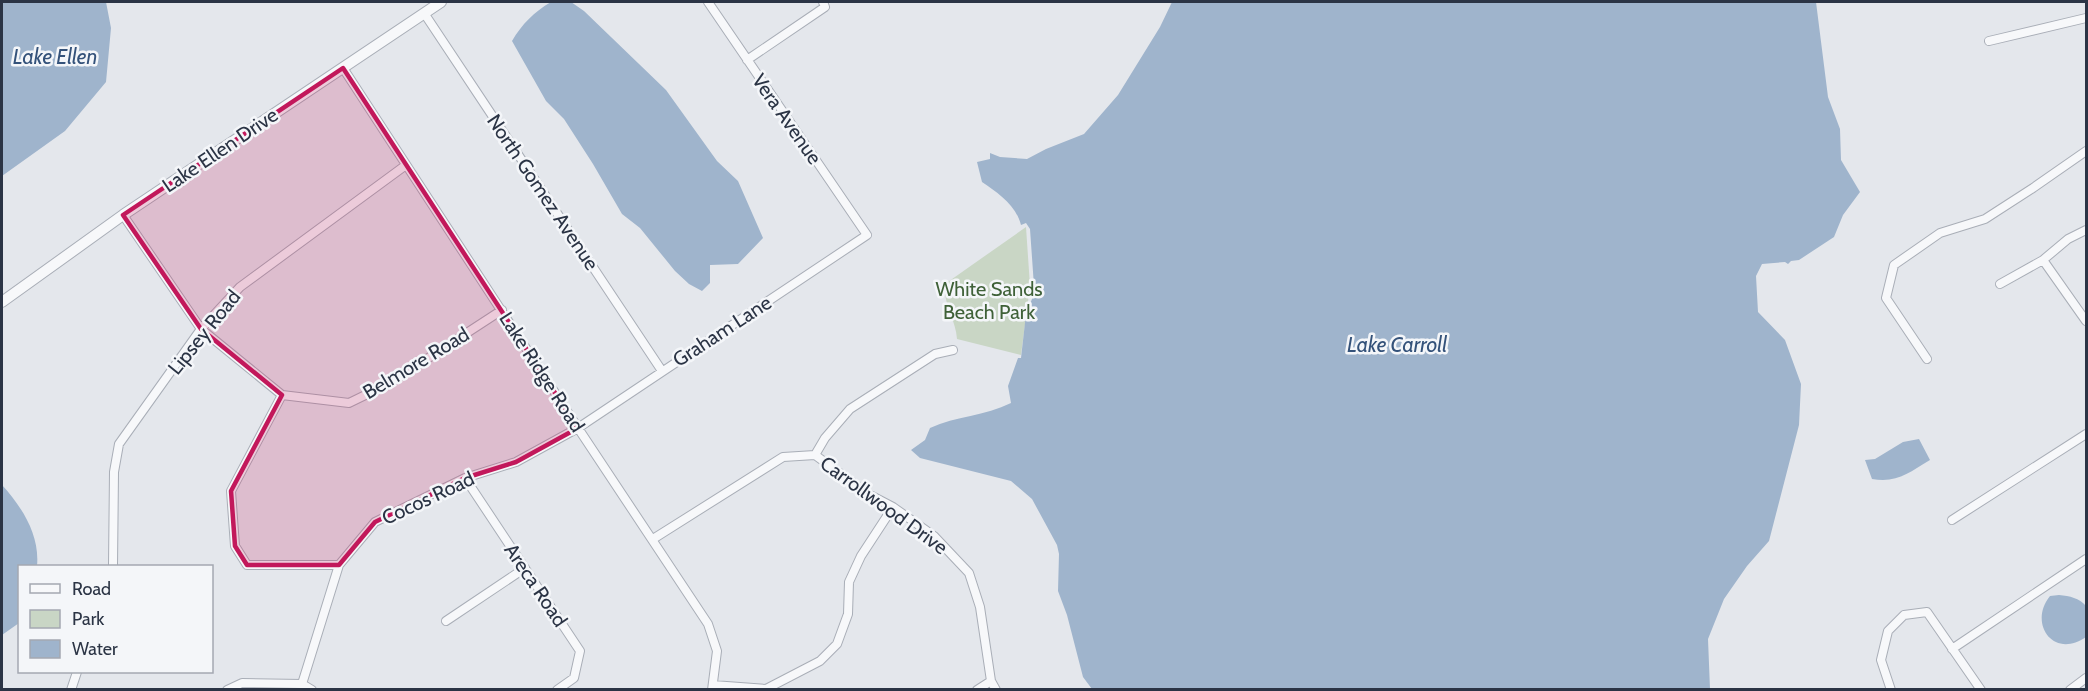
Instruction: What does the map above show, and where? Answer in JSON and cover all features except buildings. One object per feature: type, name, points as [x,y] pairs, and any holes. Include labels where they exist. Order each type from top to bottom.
[{"type":"street","name":"Lake Ellen Drive","points":[[2,302],[123,214],[441,2]]},
{"type":"street","name":"Vera Avenue","points":[[708,2],[867,235]]},
{"type":"street","points":[[747,60],[824,4]]},
{"type":"street","name":"North Gomez Avenue","points":[[424,13],[662,371]]},
{"type":"street","points":[[1989,41],[2086,18]]},
{"type":"street","name":"Lake Ridge Road","points":[[343,68],[708,624],[717,651],[713,687]]},
{"type":"street","points":[[1927,359],[1886,298],[1894,266],[1940,233],[1985,219],[2086,151]]},
{"type":"street","name":"Lipsey Road","points":[[113,565],[114,472],[119,444],[201,329],[240,287],[406,165]]},
{"type":"street","points":[[123,214],[201,329],[282,395],[231,491],[236,546],[248,565],[339,565]]},
{"type":"street","points":[[2000,284],[2043,260],[2068,239],[2086,230]]},
{"type":"street","name":"Graham Lane","points":[[578,428],[867,235]]},
{"type":"street","points":[[2043,260],[2086,321]]},
{"type":"street","name":"Belmore Road","points":[[282,395],[349,403],[390,383],[502,310]]},
{"type":"street","name":"Carrollwood Drive","points":[[815,455],[825,438],[850,409],[935,354],[953,350]]},
{"type":"street","name":"Cocos Road","points":[[302,684],[339,565],[375,522],[465,478],[516,462],[578,428]]},
{"type":"street","points":[[1952,520],[2086,434]]},
{"type":"street","name":"Carrollwood Drive","points":[[653,539],[783,457],[815,455],[870,495],[934,536],[969,573],[980,607],[991,681],[996,690]]},
{"type":"street","name":"Areca Road","points":[[465,478],[580,651],[574,678],[557,690]]},
{"type":"street","points":[[713,687],[766,689],[820,661],[832,650],[837,644],[848,614],[849,582],[861,556],[892,507]]},
{"type":"street","points":[[1952,649],[2086,559]]},
{"type":"street","points":[[446,621],[525,568]]},
{"type":"street","points":[[1891,690],[1881,660],[1888,631],[1904,615],[1927,612],[1981,690]]},
{"type":"street","points":[[71,690],[77,673]]},
{"type":"street","points":[[2070,690],[2086,678]]},
{"type":"street","points":[[977,690],[991,681]]},
{"type":"street","points":[[228,690],[242,683],[302,684],[312,690]]},
{"type":"highlighted area","points":[[343,68],[578,428],[516,462],[465,478],[375,522],[339,565],[247,565],[235,546],[231,491],[282,395],[201,329],[123,215]]},
{"type":"green space","name":"White Sands Beach Park","points":[[1026,227],[1030,286],[1021,355],[957,339],[945,297],[945,284]]},
{"type":"water","name":"Lake Ellen","points":[[2,2],[106,2],[111,28],[106,82],[65,131],[2,176]]},
{"type":"water","points":[[551,2],[571,2],[584,11],[666,90],[717,161],[738,181],[763,238],[738,264],[710,265],[710,283],[702,291],[689,284],[675,271],[640,228],[622,214],[564,119],[546,101],[512,41],[529,19]]},
{"type":"water","name":"Lake Carroll","points":[[1172,2],[1816,2],[1828,97],[1840,129],[1841,160],[1860,192],[1843,215],[1834,237],[1799,260],[1788,264],[1785,262],[1762,264],[1756,276],[1758,312],[1785,340],[1801,384],[1799,425],[1769,541],[1747,566],[1724,599],[1708,639],[1710,689],[1092,689],[1083,677],[1067,615],[1058,591],[1059,554],[1057,545],[1032,499],[1011,481],[920,458],[911,450],[925,440],[930,428],[1011,403],[1008,386],[1018,358],[1021,358],[1026,314],[1034,286],[1030,229],[1026,223],[1021,225],[1015,211],[1006,200],[982,182],[977,162],[990,159],[990,153],[1000,157],[1027,159],[1084,134],[1118,95],[1160,27]]},
{"type":"water","points":[[1919,439],[1930,460],[1896,478],[1872,479],[1865,460],[1875,459],[1903,442]]},
{"type":"water","points":[[2,485],[23,512],[33,533],[37,565],[18,565],[18,624],[2,635]]},
{"type":"water","points":[[2050,596],[2074,598],[2086,606],[2086,637],[2074,643],[2063,644],[2054,641],[2043,627],[2044,606]]}]
